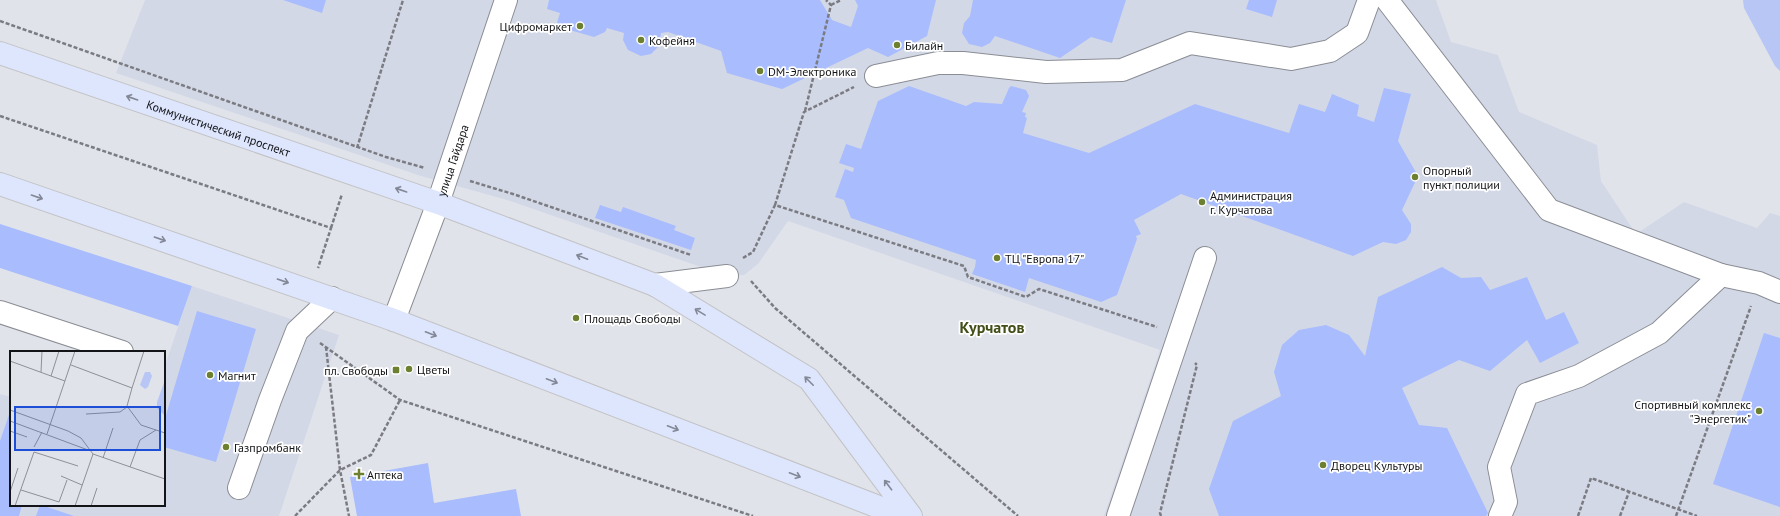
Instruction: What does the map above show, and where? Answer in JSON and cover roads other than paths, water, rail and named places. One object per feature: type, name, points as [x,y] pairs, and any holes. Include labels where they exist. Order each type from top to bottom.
[{"type":"main road","name":"Коммунистический проспект","points":[[0,53],[438,203],[655,285],[809,379],[911,516]]},
{"type":"main road","points":[[0,184],[394,320],[902,516]]},
{"type":"street","name":"улица Гайдара","points":[[394,320],[438,203],[506,0]]},
{"type":"street","points":[[876,76],[938,63],[963,63],[1046,72],[1122,70],[1190,43],[1291,59],[1330,51],[1357,33],[1369,0]]},
{"type":"street","points":[[1387,0],[1549,210],[1721,275],[1760,283],[1780,292]]},
{"type":"street","points":[[1118,516],[1205,258]]},
{"type":"street","points":[[655,285],[734,268]]},
{"type":"street","points":[[1500,516],[1506,502],[1499,467],[1527,394],[1579,376],[1659,333],[1721,275]]},
{"type":"street","points":[[239,488],[270,400],[297,331],[332,298]]},
{"type":"street","points":[[0,312],[119,351]]},
{"type":"place","name":"Цифромаркет","points":[[580,26]]},
{"type":"place","name":"Кофейня","points":[[641,40]]},
{"type":"place","name":"Билайн","points":[[897,45]]},
{"type":"place","name":"DM-Электроника","points":[[760,71]]},
{"type":"place","name":"Опорный пункт полиции","points":[[1415,177]]},
{"type":"place","name":"Администрация г. Курчатова","points":[[1202,202]]},
{"type":"place","name":"ТЦ \"Европа 17\"","points":[[997,258]]},
{"type":"place","name":"Площадь Свободы","points":[[576,318]]},
{"type":"place","name":"Цветы","points":[[409,369]]},
{"type":"place","name":"пл. Свободы","points":[[396,370]]},
{"type":"place","name":"Магнит","points":[[210,375]]},
{"type":"place","name":"Спортивный комплекс \"Энергетик\"","points":[[1759,411]]},
{"type":"place","name":"Газпромбанк","points":[[226,447]]},
{"type":"place","name":"Дворец Культуры","points":[[1323,465]]},
{"type":"place","name":"Аптека","points":[[359,474]]},
{"type":"district","name":"Курчатов","points":[[992,327]]}]
